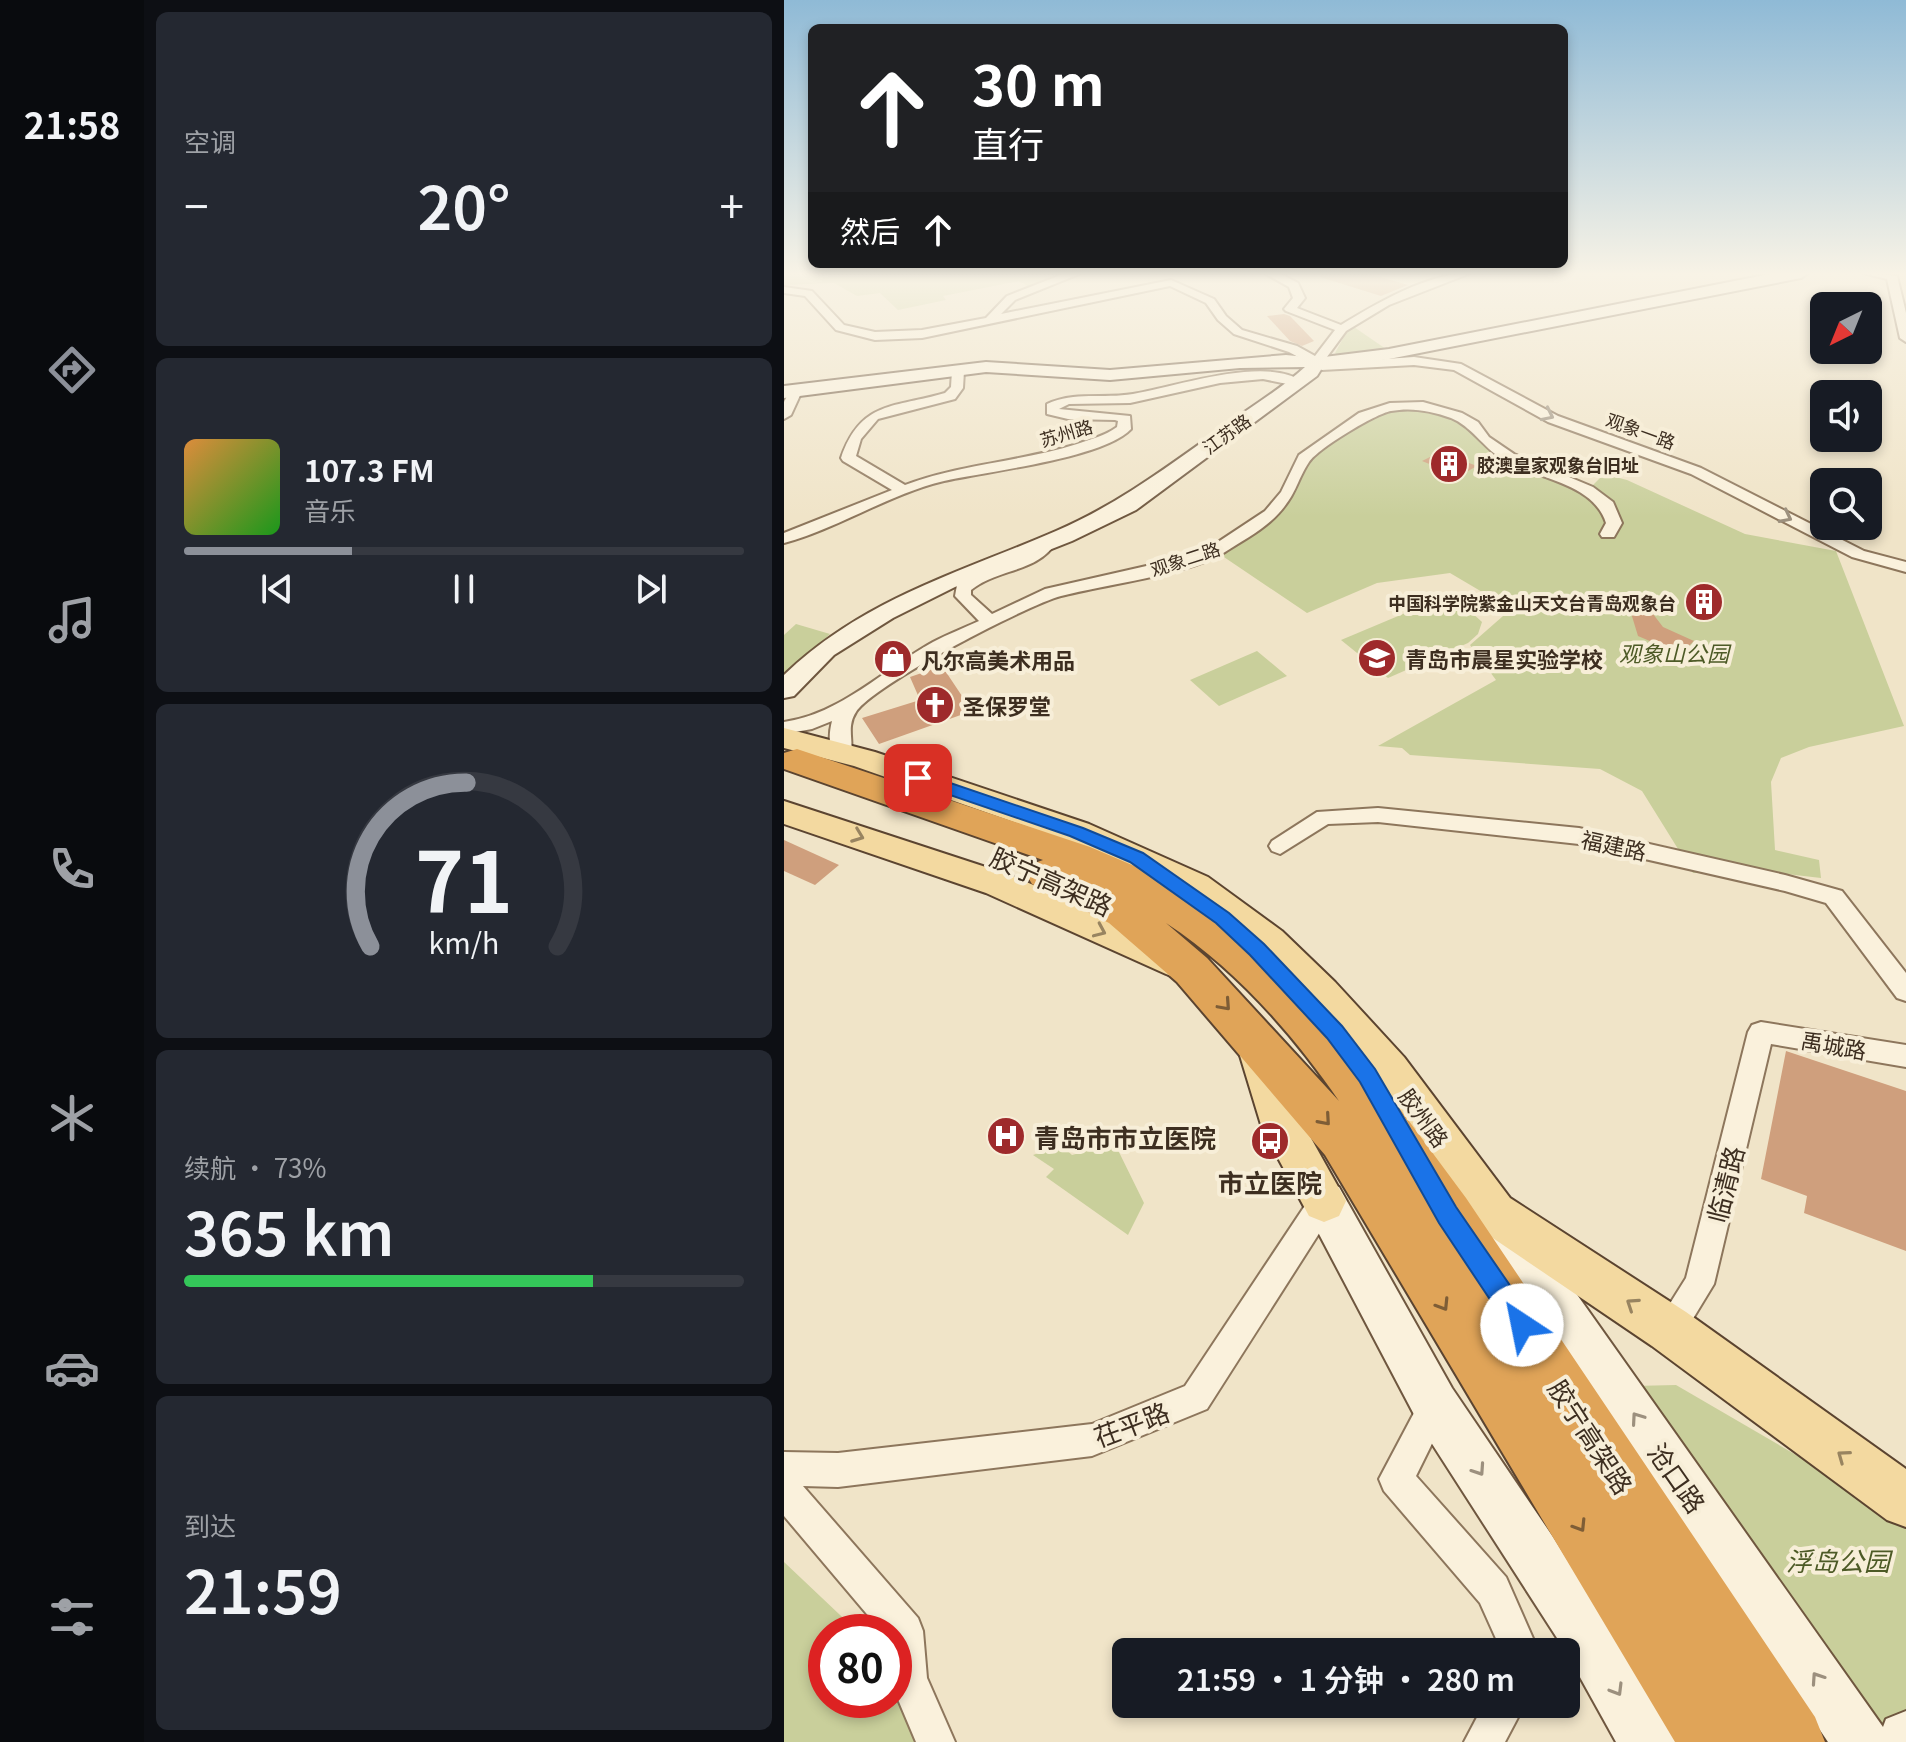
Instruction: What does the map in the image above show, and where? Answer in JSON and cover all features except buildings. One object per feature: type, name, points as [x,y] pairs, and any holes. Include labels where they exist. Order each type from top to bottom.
[{"type":"highway","name":"胶宁高架路","points":[[789,754],[833,794],[937,831],[1085,890],[1124,912],[1192,970],[1342,1139],[1675,1622],[1790,1742]]},
{"type":"highway","name":"胶宁高架路","points":[[789,754],[1076,857],[1132,882],[1188,917],[1252,968],[1321,1038],[1471,1214],[1675,1622],[1715,1742]]},
{"type":"highway","points":[[1136,857],[1223,918],[1275,965],[1334,1032],[1471,1214]]},
{"type":"main road","points":[[790,392],[986,367],[1110,375],[1255,362],[1316,363],[1387,354]]},
{"type":"main road","name":"江苏路","points":[[784,690],[825,650],[860,626],[947,582],[1128,505],[1311,372],[1316,363]]},
{"type":"main road","name":"江苏路","points":[[784,709],[860,626]]},
{"type":"main road","points":[[789,754],[842,753],[1077,832],[1136,857]]},
{"type":"main road","points":[[784,812],[998,884],[1192,970]]},
{"type":"main road","points":[[1255,1041],[1283,1128],[1435,1405],[1535,1555],[1648,1742]]},
{"type":"main road","points":[[1471,1214],[1669,1329],[1906,1501]]},
{"type":"main road","name":"沧口路","points":[[1471,1214],[1861,1742]]},
{"type":"street","points":[[1302,354],[1316,363],[1323,354]]},
{"type":"street","name":"观象一路","points":[[1316,363],[1340,367],[1414,361],[1457,367],[1553,419],[1696,471],[1858,554],[1904,571]]},
{"type":"street","points":[[904,491],[848,458],[853,435],[865,420],[881,413],[950,396],[957,388],[958,371]]},
{"type":"street","name":"苏州路","points":[[786,534],[936,478],[1062,453],[1114,436],[1124,429],[1125,419],[1108,413],[1074,416],[1052,411],[1052,407],[1067,400],[1130,399],[1220,379],[1263,375],[1297,382]]},
{"type":"street","points":[[784,415],[790,392]]},
{"type":"street","name":"观象二路","points":[[789,754],[805,725],[838,712],[913,661],[988,620],[1051,593],[1168,566],[1215,551],[1270,514],[1288,494],[1304,458],[1364,416],[1390,407],[1423,406],[1457,416],[1473,425],[1484,440],[1509,457],[1588,490],[1608,505],[1614,523],[1608,534]]},
{"type":"street","points":[[988,620],[963,596],[963,589],[976,578],[1041,553],[1049,541]]},
{"type":"street","points":[[842,753],[838,742],[839,726],[845,712],[856,700]]},
{"type":"street","name":"福建路","points":[[1280,846],[1324,817],[1378,815],[1579,836],[1785,883],[1834,897],[1906,991]]},
{"type":"street","name":"禹城路","points":[[1761,1032],[1906,1056]]},
{"type":"street","name":"临清路","points":[[1669,1329],[1699,1284],[1761,1032]]},
{"type":"street","name":"茌平路","points":[[784,1469],[838,1470],[1092,1440],[1196,1398],[1324,1201]]},
{"type":"street","points":[[1435,1405],[1396,1479],[1493,1590],[1515,1638]]},
{"type":"street","points":[[784,1490],[905,1631],[908,1679],[936,1742]]},
{"type":"street","points":[[1483,1742],[1498,1718]]},
{"type":"green space","name":"观象山公园","points":[[1423,406],[1457,416],[1484,440],[1588,490],[1604,474],[1627,480],[1745,534],[1836,551],[1904,726],[1809,747],[1781,758],[1771,782],[1775,850],[1819,860],[1821,878],[1777,873],[1693,873],[1642,791],[1600,769],[1410,755],[1402,748],[1378,746],[1496,680],[1470,645],[1511,609],[1450,573],[1377,583],[1307,613],[1215,551],[1270,514],[1304,458],[1390,407]]},
{"type":"green space","points":[[1448,604],[1471,612],[1482,622],[1478,634],[1468,643],[1388,678],[1341,640],[1422,606]]},
{"type":"green space","points":[[796,624],[830,634],[784,678],[784,635]]},
{"type":"green space","points":[[1257,651],[1287,676],[1219,706],[1190,680]]},
{"type":"green space","points":[[1115,1144],[1144,1203],[1128,1235],[1046,1177],[1054,1169],[1033,1155],[1061,1145],[1072,1155]]},
{"type":"green space","name":"浮岛公园","points":[[1676,1385],[1906,1519],[1906,1742],[1882,1742],[1633,1386]]},
{"type":"green space","points":[[784,1562],[839,1614],[808,1614],[808,1718],[912,1718],[912,1699],[936,1742],[784,1742]]},
{"type":"place","name":"胶澳皇家观象台旧址","points":[[1449,464]]},
{"type":"place","name":"中国科学院紫金山天文台青岛观象台","points":[[1704,602]]},
{"type":"place","name":"青岛市晨星实验学校","points":[[1377,658]]},
{"type":"place","name":"凡尔高美术用品","points":[[893,659]]},
{"type":"place","name":"圣保罗堂","points":[[935,705]]},
{"type":"place","name":"青岛市市立医院","points":[[1006,1136]]},
{"type":"place","name":"市立医院","points":[[1270,1141]]},
{"type":"route","points":[[918,778],[1077,832],[1136,857],[1223,918],[1275,965],[1367,1075],[1448,1215],[1522,1325]]}]
